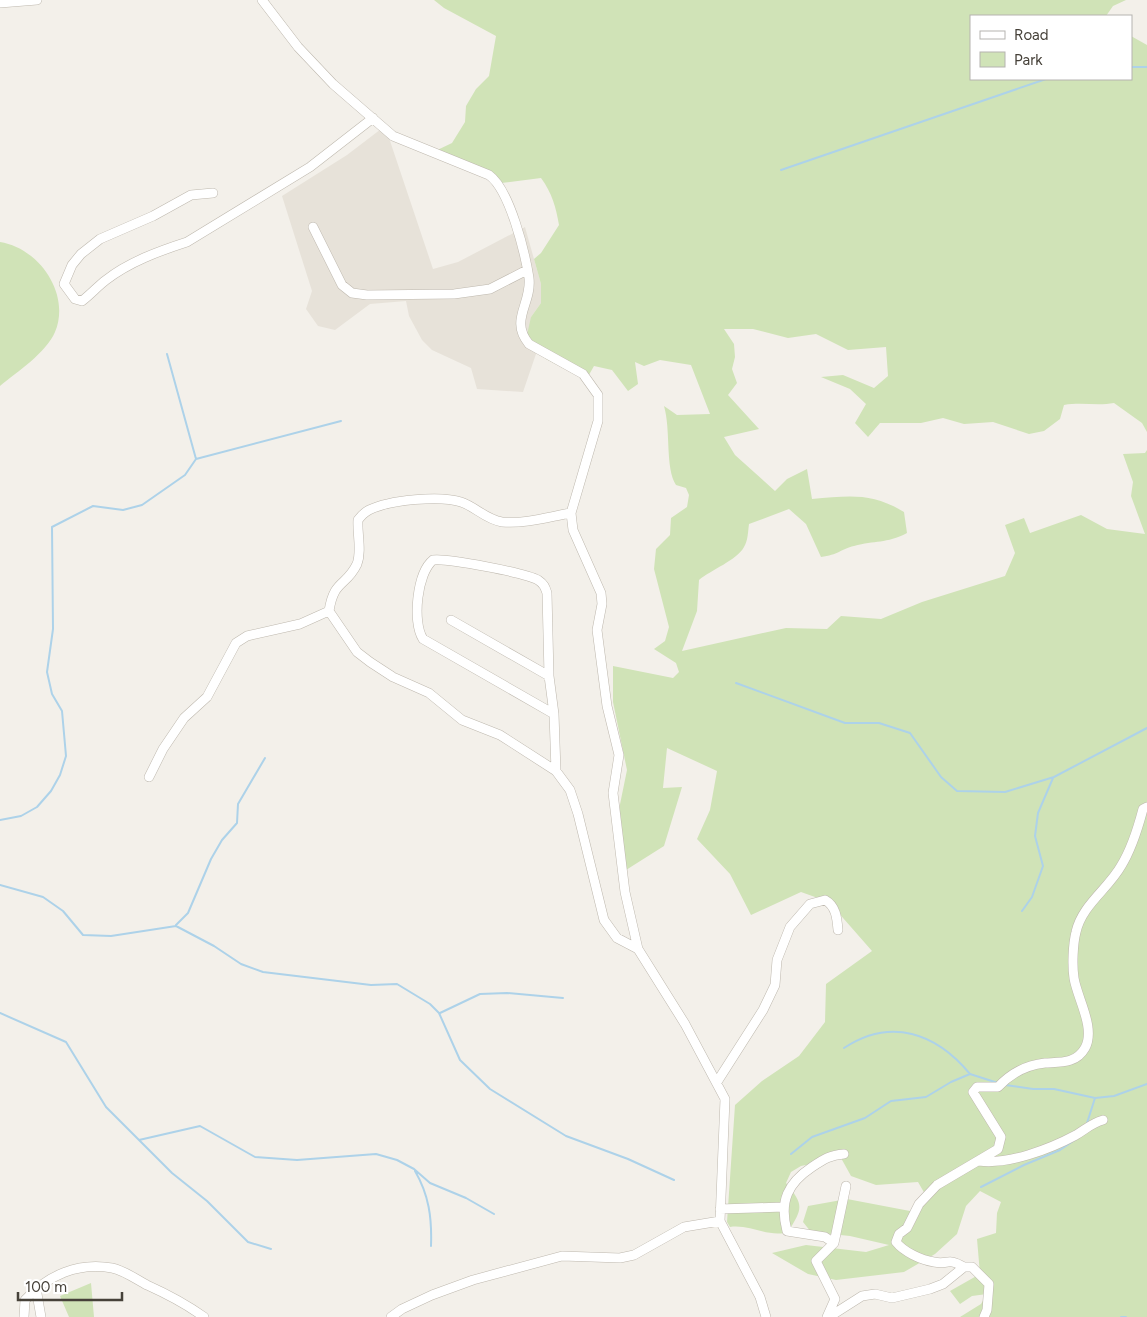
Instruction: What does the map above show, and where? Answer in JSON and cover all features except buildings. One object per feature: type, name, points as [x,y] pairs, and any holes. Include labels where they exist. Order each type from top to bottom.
[{"type":"street","points":[[0,3],[38,0]]},
{"type":"street","points":[[262,0],[298,48],[333,84],[394,136],[489,175],[497,181],[516,226],[525,256],[529,279],[528,293],[520,327],[522,336],[529,344],[583,374],[598,395],[598,420],[571,512],[572,530],[601,593],[602,604],[597,630],[607,706],[619,754],[613,793],[625,892],[638,949],[685,1024],[717,1082],[724,1099],[720,1221],[760,1297],[766,1317]]},
{"type":"street","points":[[212,193],[191,195],[153,216],[100,239],[81,254],[72,265],[64,284],[75,298],[82,301],[106,280],[120,271],[164,249],[187,242],[310,166],[373,118]]},
{"type":"street","points":[[313,227],[342,285],[352,293],[367,295],[454,294],[490,289],[526,270]]},
{"type":"street","points":[[571,512],[518,523],[489,519],[462,502],[453,500],[428,498],[379,505],[367,510],[358,520],[358,562],[352,572],[336,587],[332,595],[329,611],[357,652],[370,662],[393,677],[429,694],[462,720],[500,735],[556,771],[570,790],[578,814],[604,920],[610,932],[617,938],[638,949]]},
{"type":"street","points":[[554,714],[423,639],[419,630],[419,586],[424,571],[430,563],[438,560],[458,561],[482,568],[518,573],[541,582],[547,593],[549,676],[554,714],[556,771]]},
{"type":"street","points":[[149,777],[163,749],[184,718],[207,697],[236,643],[247,636],[300,624],[329,611]]},
{"type":"street","points":[[451,620],[549,676]]},
{"type":"street","points":[[984,1317],[988,1310],[989,1284],[972,1267],[964,1267],[952,1260],[934,1262],[902,1250],[896,1242],[899,1234],[908,1228],[919,1204],[937,1185],[979,1162],[998,1149],[1002,1138],[973,1092],[977,1087],[986,1089],[998,1087],[1008,1077],[1044,1063],[1063,1064],[1078,1056],[1085,1048],[1089,1035],[1074,977],[1076,932],[1084,913],[1121,867],[1143,809],[1147,807]]},
{"type":"street","points":[[717,1082],[763,1010],[775,986],[777,960],[790,928],[810,904],[825,900],[831,903],[836,914],[838,930]]},
{"type":"street","points":[[979,1162],[1003,1162],[1050,1148],[1076,1135],[1092,1123],[1103,1120]]},
{"type":"street","points":[[834,1243],[825,1237],[787,1230],[784,1207],[788,1188],[798,1177],[830,1155],[844,1154]]},
{"type":"street","points":[[828,1317],[835,1299],[816,1261],[834,1243],[846,1186]]},
{"type":"street","points":[[720,1209],[784,1207]]},
{"type":"street","points":[[391,1317],[402,1309],[432,1295],[473,1280],[562,1256],[620,1258],[634,1255],[684,1227],[720,1221]]},
{"type":"street","points":[[24,1317],[25,1300],[36,1288],[58,1274],[85,1267],[113,1268],[173,1297],[204,1317]]},
{"type":"street","points":[[828,1317],[862,1296],[875,1294],[892,1298],[930,1289],[943,1284],[964,1267]]},
{"type":"street","points":[[36,1288],[40,1317]]},
{"type":"shaded area","points":[[385,126],[433,269],[458,262],[525,227],[541,284],[541,303],[531,317],[537,351],[523,392],[477,389],[471,368],[432,350],[422,340],[409,316],[406,301],[370,304],[335,330],[318,326],[306,309],[312,291],[282,196],[347,155]]},
{"type":"green space","points":[[434,0],[1126,0],[1113,6],[1107,15],[970,15],[970,80],[1132,80],[1132,37],[1147,45],[1147,432],[1142,423],[1114,403],[1064,405],[1060,419],[1044,431],[1029,434],[993,422],[964,424],[943,418],[921,423],[880,423],[868,437],[855,423],[866,404],[850,389],[821,377],[843,375],[874,388],[888,376],[886,347],[848,350],[816,334],[788,338],[753,329],[724,329],[734,344],[735,357],[732,369],[737,383],[728,395],[759,429],[724,437],[735,455],[775,491],[787,479],[807,469],[812,499],[860,497],[881,501],[904,512],[907,533],[893,539],[861,544],[821,557],[806,524],[789,509],[749,524],[748,536],[741,552],[699,580],[697,611],[682,651],[786,628],[827,629],[841,616],[881,619],[922,602],[1005,576],[1015,553],[1005,525],[1024,518],[1030,533],[1081,515],[1107,529],[1145,534],[1131,496],[1133,482],[1123,454],[1145,453],[1147,450],[1147,1317],[960,1317],[981,1304],[987,1294],[972,1296],[960,1304],[950,1291],[980,1274],[977,1239],[996,1233],[997,1213],[1001,1202],[980,1191],[966,1206],[957,1234],[935,1254],[904,1272],[836,1280],[808,1274],[772,1253],[806,1245],[866,1252],[889,1245],[850,1236],[811,1232],[803,1222],[808,1206],[847,1199],[910,1211],[921,1205],[925,1194],[918,1182],[876,1185],[851,1176],[841,1158],[801,1166],[791,1172],[786,1183],[796,1197],[799,1212],[788,1232],[774,1233],[745,1227],[730,1227],[727,1222],[735,1105],[762,1081],[799,1056],[825,1022],[826,984],[872,951],[829,902],[801,892],[751,915],[730,874],[697,839],[710,810],[717,771],[667,748],[663,788],[682,787],[664,846],[626,870],[617,819],[627,770],[613,702],[613,666],[673,678],[679,672],[676,663],[654,649],[665,641],[669,627],[654,569],[656,549],[670,535],[671,518],[687,507],[689,495],[686,488],[676,485],[670,469],[664,406],[677,415],[710,414],[691,365],[660,360],[644,366],[635,362],[638,384],[628,391],[612,370],[594,366],[586,380],[546,359],[533,348],[527,335],[531,317],[541,303],[541,284],[534,259],[541,253],[559,225],[555,206],[541,178],[501,183],[431,153],[452,143],[465,122],[466,106],[476,89],[489,76],[496,36],[444,8]]},
{"type":"green space","points":[[0,242],[14,246],[27,253],[39,263],[55,288],[59,303],[59,317],[51,340],[30,362],[0,386]]},
{"type":"green space","points":[[91,1283],[94,1317],[69,1317],[60,1296]]},
{"type":"waterway","points":[[1132,67],[1147,67]]},
{"type":"waterway","points":[[781,170],[1043,80]]},
{"type":"waterway","points":[[0,820],[21,816],[37,807],[51,791],[60,775],[66,756],[62,711],[52,694],[47,672],[53,629],[52,527],[93,506],[123,510],[142,505],[185,475],[196,459],[167,354]]},
{"type":"waterway","points":[[196,459],[341,421]]},
{"type":"waterway","points":[[736,683],[845,723],[879,723],[910,733],[941,777],[957,791],[1005,792],[1054,777],[1147,728]]},
{"type":"waterway","points":[[176,925],[188,913],[211,859],[222,840],[237,823],[238,804],[265,758]]},
{"type":"waterway","points":[[1022,911],[1032,897],[1043,866],[1035,836],[1038,813],[1053,778]]},
{"type":"waterway","points":[[0,885],[43,897],[63,911],[83,935],[111,936],[176,926],[214,946],[241,964],[263,972],[371,985],[397,984],[430,1004],[439,1013],[460,1060],[490,1089],[566,1136],[628,1159],[674,1180]]},
{"type":"waterway","points":[[440,1013],[480,994],[507,993],[563,998]]},
{"type":"waterway","points":[[0,1013],[66,1042],[106,1107],[172,1173],[207,1201],[248,1242],[271,1249]]},
{"type":"waterway","points":[[844,1048],[879,1033],[896,1032],[912,1034],[943,1048],[970,1074]]},
{"type":"waterway","points":[[791,1154],[812,1137],[865,1118],[891,1101],[926,1097],[951,1082],[970,1074],[998,1083]]},
{"type":"waterway","points":[[1005,1085],[1033,1089],[1054,1089],[1095,1098],[1114,1096],[1147,1084]]},
{"type":"waterway","points":[[1087,1123],[1095,1098]]},
{"type":"waterway","points":[[139,1140],[200,1126],[255,1157],[297,1160],[376,1154],[397,1160],[414,1169],[430,1183],[466,1198],[494,1214]]},
{"type":"waterway","points":[[981,1187],[1024,1165],[1060,1150],[1082,1135]]},
{"type":"waterway","points":[[415,1171],[424,1189],[429,1207],[431,1246]]},
{"type":"waterway","points":[[1121,1317],[1126,1317]]}]
